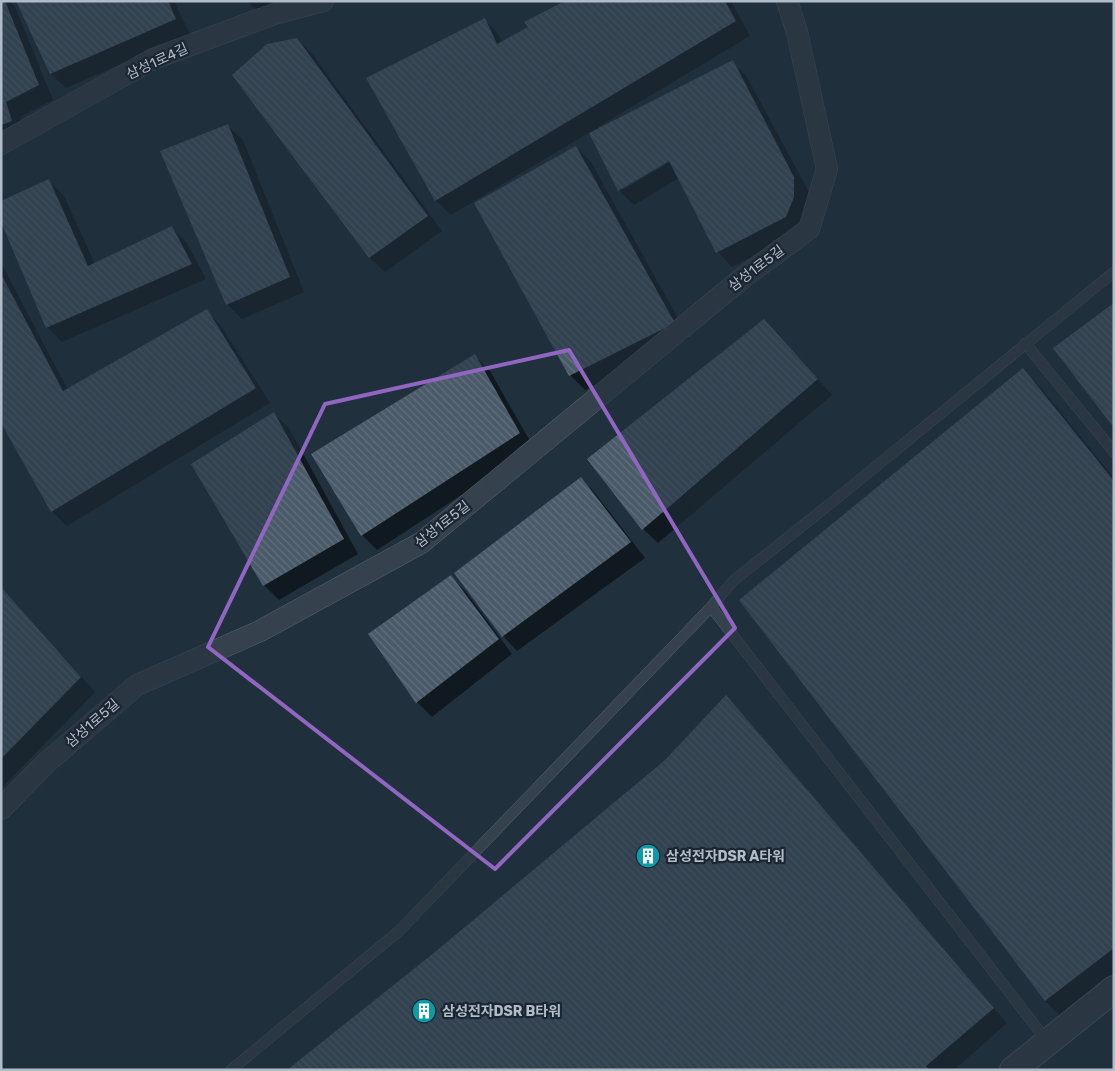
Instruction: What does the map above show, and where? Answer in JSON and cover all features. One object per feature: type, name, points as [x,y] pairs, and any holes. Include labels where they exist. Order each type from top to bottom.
[{"type":"street","name":"삼성1로4길","points":[[1,144],[153,59],[277,12],[323,1]]},
{"type":"street","name":"삼성1로5길","points":[[1,809],[46,763],[136,685],[260,631],[421,542],[745,276],[809,229],[827,169],[797,32],[787,1]]},
{"type":"street","points":[[1013,1070],[1114,989]]},
{"type":"lane","points":[[231,1070],[399,931],[711,607],[732,581],[836,499],[1114,272]]},
{"type":"lane","points":[[1025,343],[1114,452]]},
{"type":"lane","points":[[711,607],[1048,1042]]},
{"type":"highlighted area","points":[[569,350],[735,628],[495,869],[208,647],[325,404]]},
{"type":"building","points":[[1,1],[5,1],[39,85],[6,102],[12,121],[1,125]]},
{"type":"building","points":[[16,1],[168,1],[176,19],[50,74]]},
{"type":"building","points":[[565,1],[725,1],[736,21],[435,201],[366,78],[485,18],[497,44],[528,27],[524,22]]},
{"type":"building","points":[[297,38],[428,216],[369,258],[232,75],[267,44]]},
{"type":"building","points":[[733,60],[794,177],[794,197],[786,217],[716,253],[669,161],[618,191],[589,133]]},
{"type":"building","points":[[228,124],[290,277],[226,305],[160,151]]},
{"type":"building","points":[[576,146],[675,323],[569,376],[474,203]]},
{"type":"building","points":[[49,179],[88,266],[172,226],[192,264],[46,328],[1,222],[1,201]]},
{"type":"building","points":[[1,274],[63,391],[207,309],[256,388],[51,512],[1,423]]},
{"type":"building","points":[[1114,303],[1114,428],[1053,348]]},
{"type":"building","points":[[764,319],[818,379],[642,530],[587,459]]},
{"type":"building","points":[[475,354],[520,433],[361,536],[311,454]]},
{"type":"building","points":[[1023,368],[1114,481],[1114,948],[1045,1001],[739,600]]},
{"type":"building","points":[[274,412],[344,539],[263,586],[191,464]]},
{"type":"building","points":[[581,477],[631,542],[502,637],[454,573]]},
{"type":"building","points":[[451,575],[499,639],[416,703],[368,634]]},
{"type":"building","points":[[1,587],[81,677],[1,759]]},
{"type":"building","name":"삼성전자DSR A타워","points":[[726,695],[994,1008],[926,1066],[929,1070],[287,1070],[435,952],[665,760]]},
{"type":"place","name":"삼성전자DSR A타워","points":[[648,856]]},
{"type":"place","name":"삼성전자DSR B타워","points":[[424,1011]]}]
